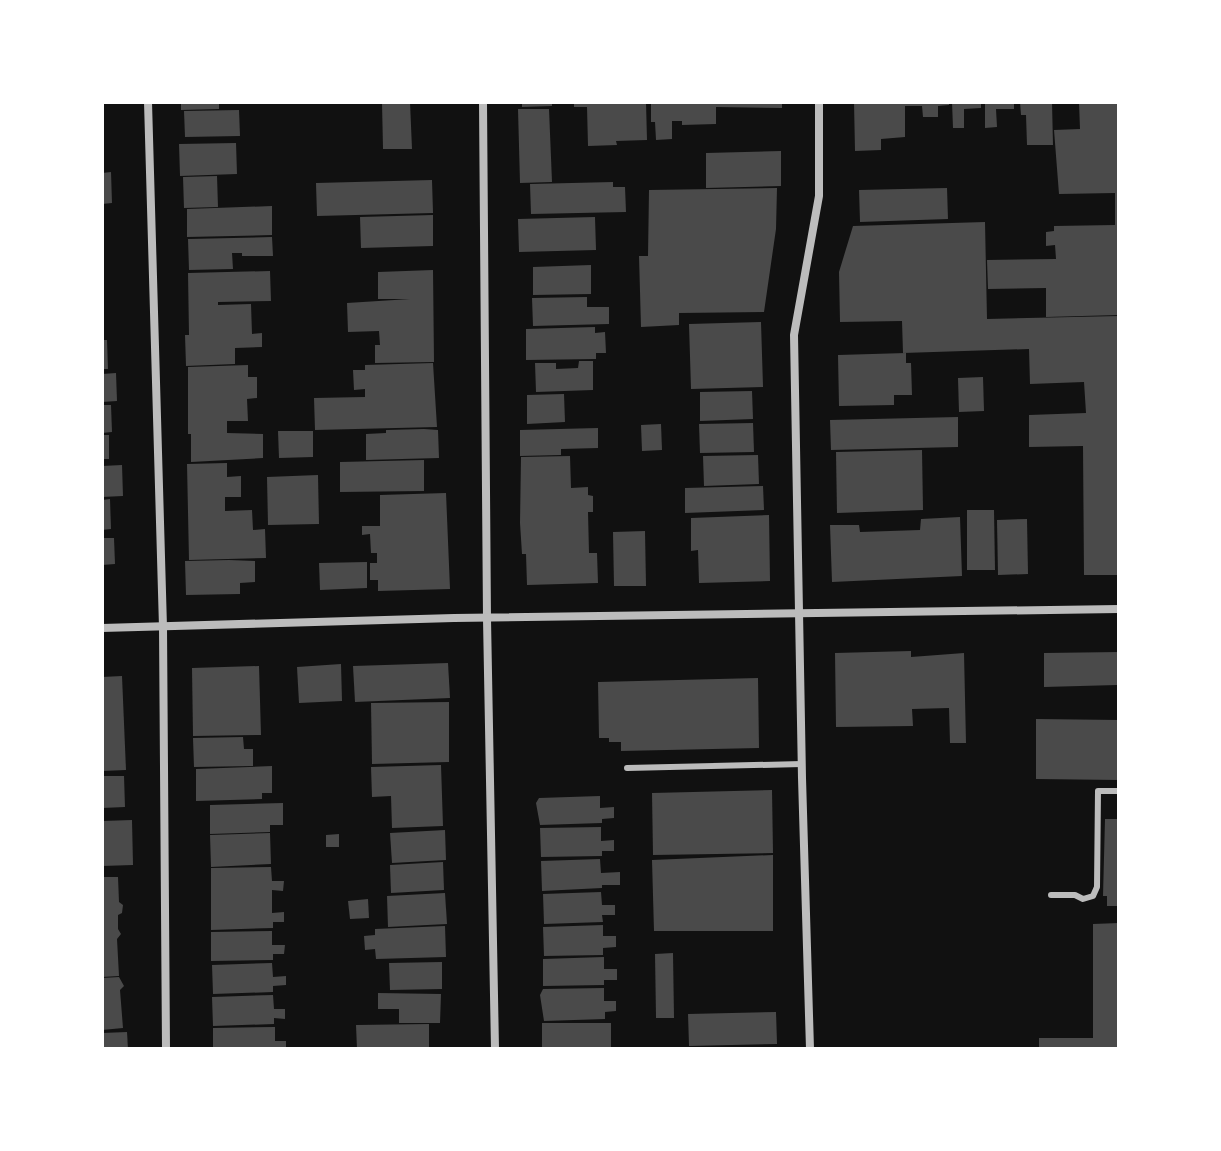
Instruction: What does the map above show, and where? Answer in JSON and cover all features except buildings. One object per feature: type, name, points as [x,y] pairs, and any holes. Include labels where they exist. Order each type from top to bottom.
[{"type":"street","points":[[148,102],[163,627],[166,1049]]},
{"type":"street","points":[[483,102],[487,619],[495,1049]]},
{"type":"street","points":[[810,1049],[794,335],[819,196],[819,102]]},
{"type":"street","points":[[102,628],[1119,609]]},
{"type":"lane","points":[[627,768],[802,764]]},
{"type":"lane","points":[[1051,895],[1075,895],[1083,899],[1093,896],[1097,887],[1098,791],[1119,791]]}]
